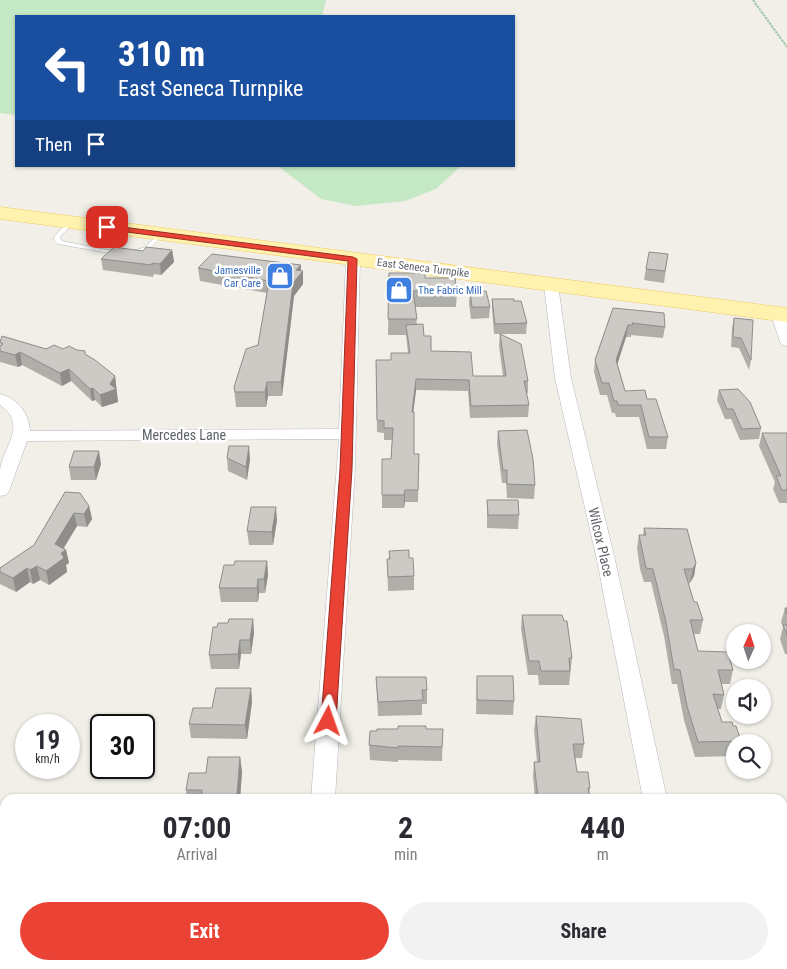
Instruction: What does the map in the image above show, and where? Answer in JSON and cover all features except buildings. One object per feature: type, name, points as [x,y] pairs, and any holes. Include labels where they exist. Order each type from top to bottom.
[{"type":"main road","name":"East Seneca Turnpike","points":[[0,213],[783,315]]},
{"type":"street","points":[[323,794],[346,469],[353,259]]},
{"type":"street","name":"Wilcox Place","points":[[551,285],[563,378],[606,560],[654,794]]},
{"type":"street","points":[[783,315],[787,342]]},
{"type":"street","points":[[0,399],[9,403],[19,413],[22,427],[21,436],[0,491]]},
{"type":"street","name":"Mercedes Lane","points":[[21,436],[346,434]]},
{"type":"path","points":[[753,0],[787,48]]},
{"type":"green space","points":[[0,0],[326,0],[322,15],[15,15],[15,115],[0,113]]},
{"type":"green space","points":[[279,167],[460,167],[436,189],[405,201],[356,206],[321,199]]},
{"type":"place","name":"Jamesville Car Care","points":[[280,276]]},
{"type":"place","name":"The Fabric Mill","points":[[399,290]]},
{"type":"route","points":[[107,227],[353,259],[346,469],[328,721]]}]
